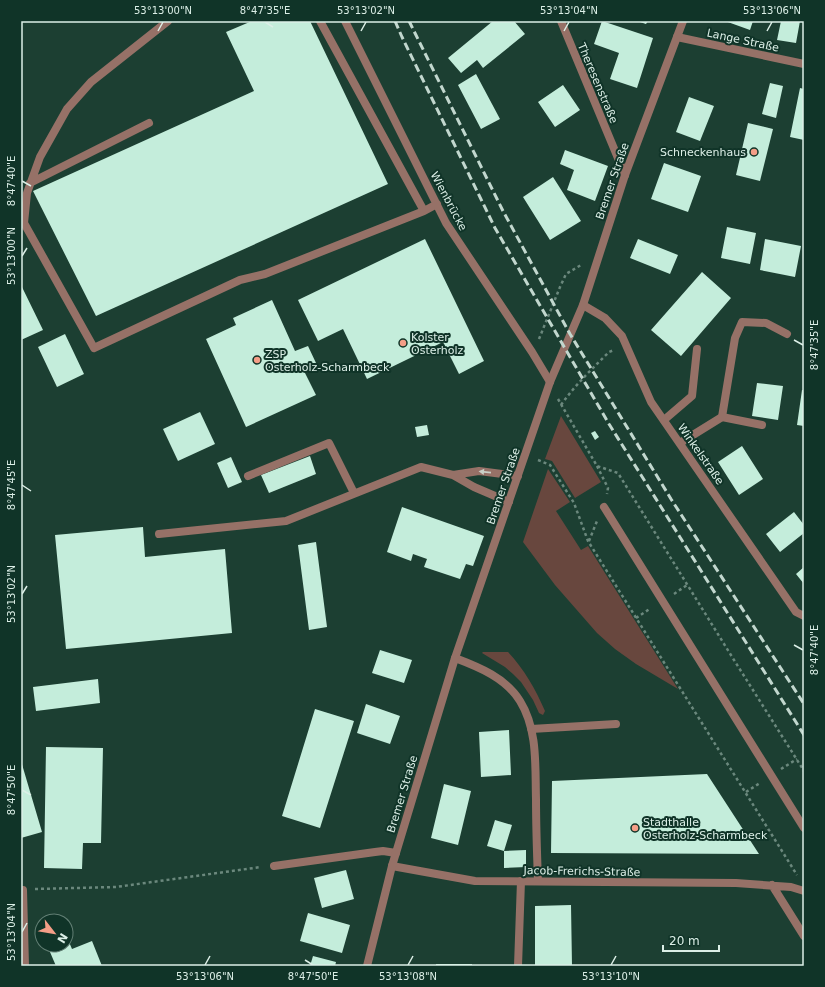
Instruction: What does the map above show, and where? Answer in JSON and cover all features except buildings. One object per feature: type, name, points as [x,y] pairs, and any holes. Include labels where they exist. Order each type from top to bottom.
[{"type":"street","points":[[168,21],[91,82],[67,109],[40,157],[26,193],[24,223],[94,348],[240,280],[265,274],[424,211],[437,204]]},
{"type":"street","points":[[320,21],[424,211]]},
{"type":"street","name":"Wienbrücke","points":[[346,21],[446,223],[532,352],[550,382]]},
{"type":"street","name":"Theresenstraße","points":[[561,21],[625,175]]},
{"type":"street","name":"Bremer Straße","points":[[367,966],[392,866],[455,658],[550,382],[582,305],[625,175],[683,21]]},
{"type":"street","name":"Lange Straße","points":[[677,37],[804,64]]},
{"type":"street","points":[[30,183],[149,124]]},
{"type":"street","name":"Winkelstraße","points":[[582,305],[605,318],[622,336],[651,402],[796,612],[804,616]]},
{"type":"street","points":[[722,417],[735,338],[742,322],[766,323],[787,334]]},
{"type":"street","points":[[664,420],[692,396],[697,349]]},
{"type":"street","points":[[680,443],[722,417],[762,425]]},
{"type":"street","points":[[248,476],[329,442],[354,493]]},
{"type":"street","points":[[159,534],[286,521],[421,467],[453,475],[474,487],[509,502]]},
{"type":"street","points":[[453,475],[479,471],[518,476]]},
{"type":"street","points":[[604,507],[804,828]]},
{"type":"street","points":[[455,658],[487,671],[507,685],[520,700],[531,729],[534,744],[538,881]]},
{"type":"street","points":[[531,729],[616,724]]},
{"type":"street","points":[[274,866],[383,851],[396,853]]},
{"type":"street","name":"Jacob-Frerichs-Straße","points":[[392,866],[475,881],[736,883],[791,887],[804,891]]},
{"type":"street","points":[[518,966],[522,881]]},
{"type":"street","points":[[772,885],[804,936]]},
{"type":"street","points":[[23,890],[22,907],[25,966]]},
{"type":"path","points":[[532,352],[566,274],[598,257]]},
{"type":"path","points":[[561,406],[573,389],[587,374],[609,352],[614,350],[622,336]]},
{"type":"path","points":[[550,382],[561,406],[597,466],[618,473],[804,771]]},
{"type":"path","points":[[525,455],[550,465],[574,503],[588,541],[800,879]]},
{"type":"path","points":[[23,890],[116,887],[274,866]]},
{"type":"shaded area","points":[[561,416],[601,482],[575,498],[552,461],[545,459]]},
{"type":"shaded area","points":[[548,469],[570,502],[556,511],[581,550],[588,546],[678,689],[636,664],[615,649],[597,633],[555,585],[523,542]]},
{"type":"shaded area","points":[[508,652],[519,665],[538,695],[545,711],[543,715],[539,713],[533,700],[521,682],[505,667],[482,653]]},
{"type":"railway","points":[[395,21],[495,228],[609,424],[804,735]]},
{"type":"railway","points":[[409,21],[503,211],[570,334],[671,499],[804,704]]},
{"type":"place","name":"Schneckenhaus","points":[[754,152]]},
{"type":"place","name":"Kolster Osterholz","points":[[403,343]]},
{"type":"place","name":"ZSP Osterholz-Scharmbeck","points":[[257,360]]},
{"type":"place","name":"Stadthalle Osterholz-Scharmbeck","points":[[635,828]]}]
